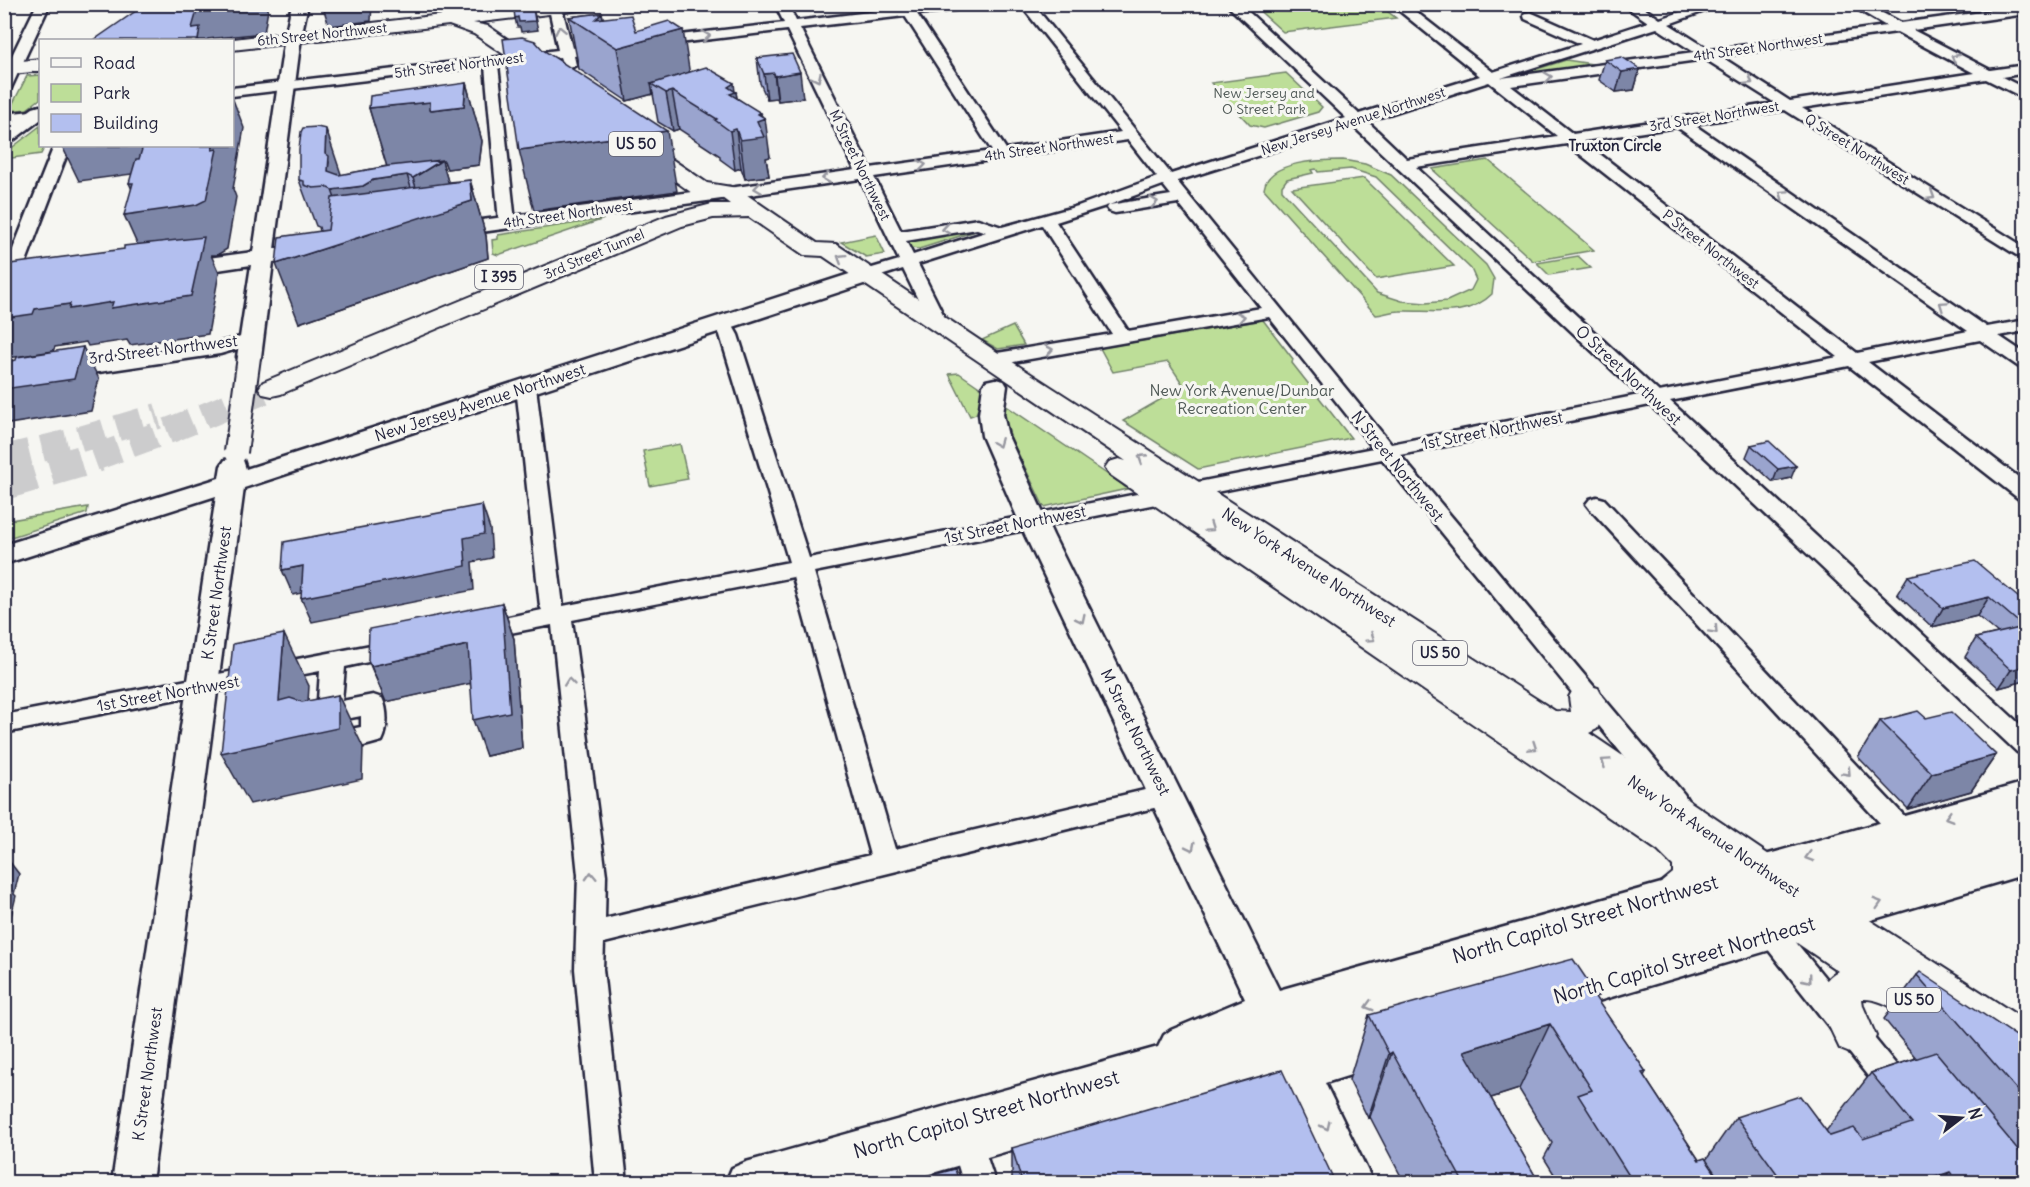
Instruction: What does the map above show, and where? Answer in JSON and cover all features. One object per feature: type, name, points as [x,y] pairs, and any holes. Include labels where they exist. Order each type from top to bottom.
[{"type":"highway","name":"6th Street Northwest","points":[[234,44],[459,16],[590,4]]},
{"type":"highway","points":[[459,16],[563,82]]},
{"type":"highway","points":[[9,69],[39,65]]},
{"type":"highway","name":"New York Avenue Northwest","points":[[629,130],[729,183],[729,193],[812,250],[812,262],[856,279],[939,324],[993,373]]},
{"type":"highway","name":"3rd Street Tunnel","points":[[729,193],[685,201],[671,206],[273,379],[674,221],[710,211],[754,211]]},
{"type":"highway","name":"New York Avenue Northwest","points":[[856,279],[993,373],[1676,826]]},
{"type":"highway","name":"New York Avenue Northwest","points":[[1176,493],[1548,723],[1676,826],[1778,902]]},
{"type":"highway","points":[[1548,723],[1574,725],[1585,720],[1588,716],[1586,697]]},
{"type":"highway","points":[[1676,826],[1685,852],[1692,861],[1692,880],[1676,893]]},
{"type":"highway","name":"US 50","points":[[1778,902],[1894,987],[2025,1076]]},
{"type":"highway","name":"US 50","points":[[1778,902],[2025,1044]]},
{"type":"highway","points":[[1855,1036],[1842,1006],[1841,991],[1850,983],[1863,980],[1876,981],[1894,987]]},
{"type":"main road","name":"K Street Northwest","points":[[132,1182],[293,37],[297,30],[300,4]]},
{"type":"main road","points":[[4,138],[39,115]]},
{"type":"main road","name":"4th Street Northwest","points":[[421,235],[729,193]]},
{"type":"main road","points":[[153,273],[331,248]]},
{"type":"main road","name":"New Jersey Avenue Northwest","points":[[4,555],[856,279]]},
{"type":"main road","name":"M Street Northwest","points":[[993,373],[991,414],[994,436],[1353,1182]]},
{"type":"main road","name":"North Capitol Street Northwest","points":[[1778,902],[1902,830],[2025,795]]},
{"type":"main road","name":"North Capitol Street Northwest","points":[[1161,1076],[1184,1042],[1242,1017],[1285,1041],[1676,893],[1778,902],[2025,817]]},
{"type":"main road","name":"North Capitol Street Northeast","points":[[835,1182],[964,1133],[1161,1076],[1206,1091],[1285,1041],[1778,902],[2025,838]]},
{"type":"main road","name":"North Capitol Street Northeast","points":[[1545,1011],[1778,902],[2025,860]]},
{"type":"main road","name":"North Capitol Street Northeast","points":[[1285,1041],[1434,1034]]},
{"type":"main road","name":"North Capitol Street Northwest","points":[[746,1182],[964,1133]]},
{"type":"street","points":[[4,88],[9,69],[44,4]]},
{"type":"street","name":"M Street Northwest","points":[[781,4],[939,324]]},
{"type":"street","points":[[637,44],[971,4]]},
{"type":"street","name":"N Street Northwest","points":[[1026,4],[1385,452],[1586,697],[1604,713],[1661,784],[1676,826]]},
{"type":"street","name":"O Street Northwest","points":[[1232,4],[2025,745]]},
{"type":"street","name":"P Street Northwest","points":[[1397,4],[2025,494]]},
{"type":"street","name":"Q Street Northwest","points":[[1628,4],[2025,256]]},
{"type":"street","name":"New Jersey Avenue Northwest","points":[[856,279],[909,260],[1084,209],[1136,190],[1160,186],[1167,180],[1718,4]]},
{"type":"street","points":[[1855,4],[2025,95]]},
{"type":"street","points":[[1959,4],[1982,16]]},
{"type":"street","points":[[554,6],[564,52],[563,82]]},
{"type":"street","name":"4th Street Northwest","points":[[1491,78],[1511,83],[2025,10]]},
{"type":"street","points":[[909,12],[1001,153]]},
{"type":"street","points":[[1530,16],[1593,45]]},
{"type":"street","name":"5th Street Northwest","points":[[234,92],[615,46]]},
{"type":"street","points":[[1558,56],[1626,66]]},
{"type":"street","points":[[491,61],[507,222]]},
{"type":"street","name":"3rd Street Northwest","points":[[1403,164],[2025,69]]},
{"type":"street","points":[[1341,106],[1443,93]]},
{"type":"street","points":[[4,118],[39,114]]},
{"type":"street","points":[[1680,122],[2025,363]]},
{"type":"street","name":"4th Street Northwest","points":[[729,193],[1131,135]]},
{"type":"street","points":[[10,293],[62,147]]},
{"type":"street","points":[[1084,209],[1112,208],[1182,198]]},
{"type":"street","name":"New Jersey Avenue Northwest","points":[[955,246],[956,242],[1034,217],[1084,209]]},
{"type":"street","points":[[1046,219],[1123,337]]},
{"type":"street","points":[[897,237],[978,224],[994,229]]},
{"type":"street","points":[[993,373],[1123,337],[1273,311]]},
{"type":"street","points":[[723,323],[729,335],[801,567],[886,862]]},
{"type":"street","name":"1st Street Northwest","points":[[457,636],[2025,325]]},
{"type":"street","name":"3rd Street Northwest","points":[[4,371],[223,338],[250,348]]},
{"type":"street","name":"3rd Street Northwest","points":[[4,380],[220,348],[250,348]]},
{"type":"street","points":[[526,387],[551,606],[563,624],[591,875],[589,969],[611,1182]]},
{"type":"street","points":[[1597,504],[1902,830]]},
{"type":"street","name":"1st Street Northwest","points":[[4,724],[423,643]]},
{"type":"street","points":[[330,713],[333,662]]},
{"type":"street","points":[[590,934],[1166,795]]},
{"type":"street","points":[[1778,902],[1855,1036],[1916,1113]]},
{"type":"street","points":[[964,1133],[979,1182]]},
{"type":"green space","points":[[1253,5],[1379,5],[1396,18],[1283,32]]},
{"type":"green space","points":[[1566,60],[1599,65],[1508,78]]},
{"type":"green space","name":"New Jersey and O Street Park","points":[[1286,73],[1322,107],[1318,112],[1264,128],[1250,125],[1211,83]]},
{"type":"green space","points":[[39,75],[39,100],[27,109],[9,111],[27,76]]},
{"type":"green space","points":[[39,127],[39,147],[44,147],[41,154],[5,159],[5,153]]},
{"type":"green space","points":[[1343,160],[1365,164],[1391,175],[1486,265],[1494,279],[1492,294],[1482,302],[1460,310],[1448,312],[1397,311],[1376,315],[1264,189],[1268,179],[1285,167],[1310,162]],"holes":[[[1316,169],[1318,172],[1351,169],[1376,177],[1471,269],[1476,280],[1471,290],[1447,301],[1426,303],[1402,301],[1377,293],[1282,190],[1287,179],[1313,173],[1311,170]]]},
{"type":"green space","points":[[1488,160],[1594,250],[1533,261],[1432,169]]},
{"type":"green space","points":[[1364,178],[1454,266],[1376,279],[1292,188]]},
{"type":"green space","points":[[604,219],[498,255],[493,253],[492,240],[498,239],[498,235]]},
{"type":"green space","points":[[980,226],[982,229],[919,249],[910,248],[906,241]]},
{"type":"green space","points":[[876,235],[885,254],[866,257],[841,242]]},
{"type":"green space","points":[[1578,256],[1591,268],[1549,275],[1537,263]]},
{"type":"green space","name":"New York Avenue/Dunbar Recreation Center","points":[[1263,320],[1293,359],[1292,363],[1351,438],[1198,469],[1123,421],[1184,386],[1168,362],[1113,372],[1100,348]]},
{"type":"green space","points":[[1013,326],[1024,345],[998,349],[982,340]]},
{"type":"green space","points":[[959,373],[985,391],[976,414],[970,416],[949,374]]},
{"type":"green space","points":[[1005,405],[1127,489],[1044,507],[1002,420]]},
{"type":"green space","points":[[680,444],[688,479],[650,486],[643,451]]},
{"type":"green space","points":[[88,507],[87,513],[5,539],[5,521]]},
{"type":"building","points":[[146,4],[192,4],[197,11],[192,28],[200,27],[198,39],[95,39]]},
{"type":"building","points":[[533,8],[535,21],[519,22],[518,17],[515,18],[514,10]]},
{"type":"building","points":[[602,13],[596,19],[631,15],[636,31],[669,21],[683,30],[617,48],[569,17]]},
{"type":"building","points":[[522,37],[535,41],[543,50],[667,131],[519,150],[503,39]]},
{"type":"building","points":[[792,54],[800,72],[775,76],[774,73],[764,74],[757,58]]},
{"type":"building","points":[[1622,57],[1640,69],[1622,72],[1605,60]]},
{"type":"building","points":[[706,67],[734,83],[728,87],[736,92],[730,94],[761,113],[758,114],[765,118],[757,121],[764,137],[740,140],[736,129],[730,131],[715,120],[717,119],[672,91],[666,93],[651,84]]},
{"type":"building","points":[[466,83],[464,106],[430,110],[430,102],[369,108],[370,96]]},
{"type":"building","points":[[303,128],[326,129],[325,153],[329,156],[328,171],[339,175],[442,160],[413,178],[407,175],[373,180],[363,186],[332,190],[326,187],[313,188],[304,185],[304,181],[299,180],[299,149]]},
{"type":"building","points":[[143,147],[213,147],[212,150],[217,149],[206,200],[196,205],[124,215],[133,183],[129,183],[136,159],[139,159]]},
{"type":"building","points":[[470,180],[472,201],[276,264],[279,237],[328,230],[332,198]]},
{"type":"building","points":[[204,237],[191,296],[111,308],[113,302],[69,309],[70,304],[35,309],[33,314],[4,318],[4,278],[10,264],[124,249],[124,246]]},
{"type":"building","points":[[83,347],[74,379],[4,389],[4,362],[16,360],[17,357]]},
{"type":"building","points":[[1769,441],[1796,466],[1778,469],[1751,445]]},
{"type":"building","points":[[482,505],[484,534],[464,538],[466,566],[301,598],[303,566],[282,570],[284,542]]},
{"type":"building","points":[[1975,561],[2025,603],[2025,666],[2011,670],[1976,638],[2024,627],[1989,597],[1943,608],[1908,576]]},
{"type":"building","points":[[502,603],[510,712],[473,720],[468,645],[371,666],[368,660],[369,629]]},
{"type":"building","points":[[284,634],[279,701],[290,698],[302,702],[338,695],[338,728],[221,753],[233,644]]},
{"type":"building","points":[[1918,711],[1926,718],[1951,712],[1996,755],[1932,773],[1880,721]]},
{"type":"building","points":[[1573,959],[1598,996],[1595,997],[1646,1072],[1642,1073],[1699,1160],[1705,1158],[1721,1182],[1633,1182],[1578,1095],[1592,1090],[1550,1024],[1464,1051],[1537,1179],[1542,1177],[1546,1182],[1463,1182],[1392,1052],[1389,1054],[1369,1015]]},
{"type":"building","points":[[1920,972],[2025,1042],[2025,1099],[1917,975]]},
{"type":"building","points":[[1936,1052],[2025,1158],[2025,1182],[1958,1182],[1950,1172],[1922,1182],[1783,1182],[1736,1117],[1800,1096],[1830,1136],[1854,1128],[1863,1139],[1912,1123],[1871,1073]]},
{"type":"building","points":[[1282,1070],[1335,1182],[1022,1182],[1012,1148]]},
{"type":"building","points":[[955,1169],[959,1182],[907,1182]]},
{"type":"tunnel","points":[[94,458],[173,429],[272,388]]},
{"type":"tunnel","points":[[10,456],[4,458],[74,441],[158,416]]},
{"type":"tunnel","points":[[4,484],[99,456]]},
{"type":"district","name":"Truxton Circle","points":[[1615,146]]}]
